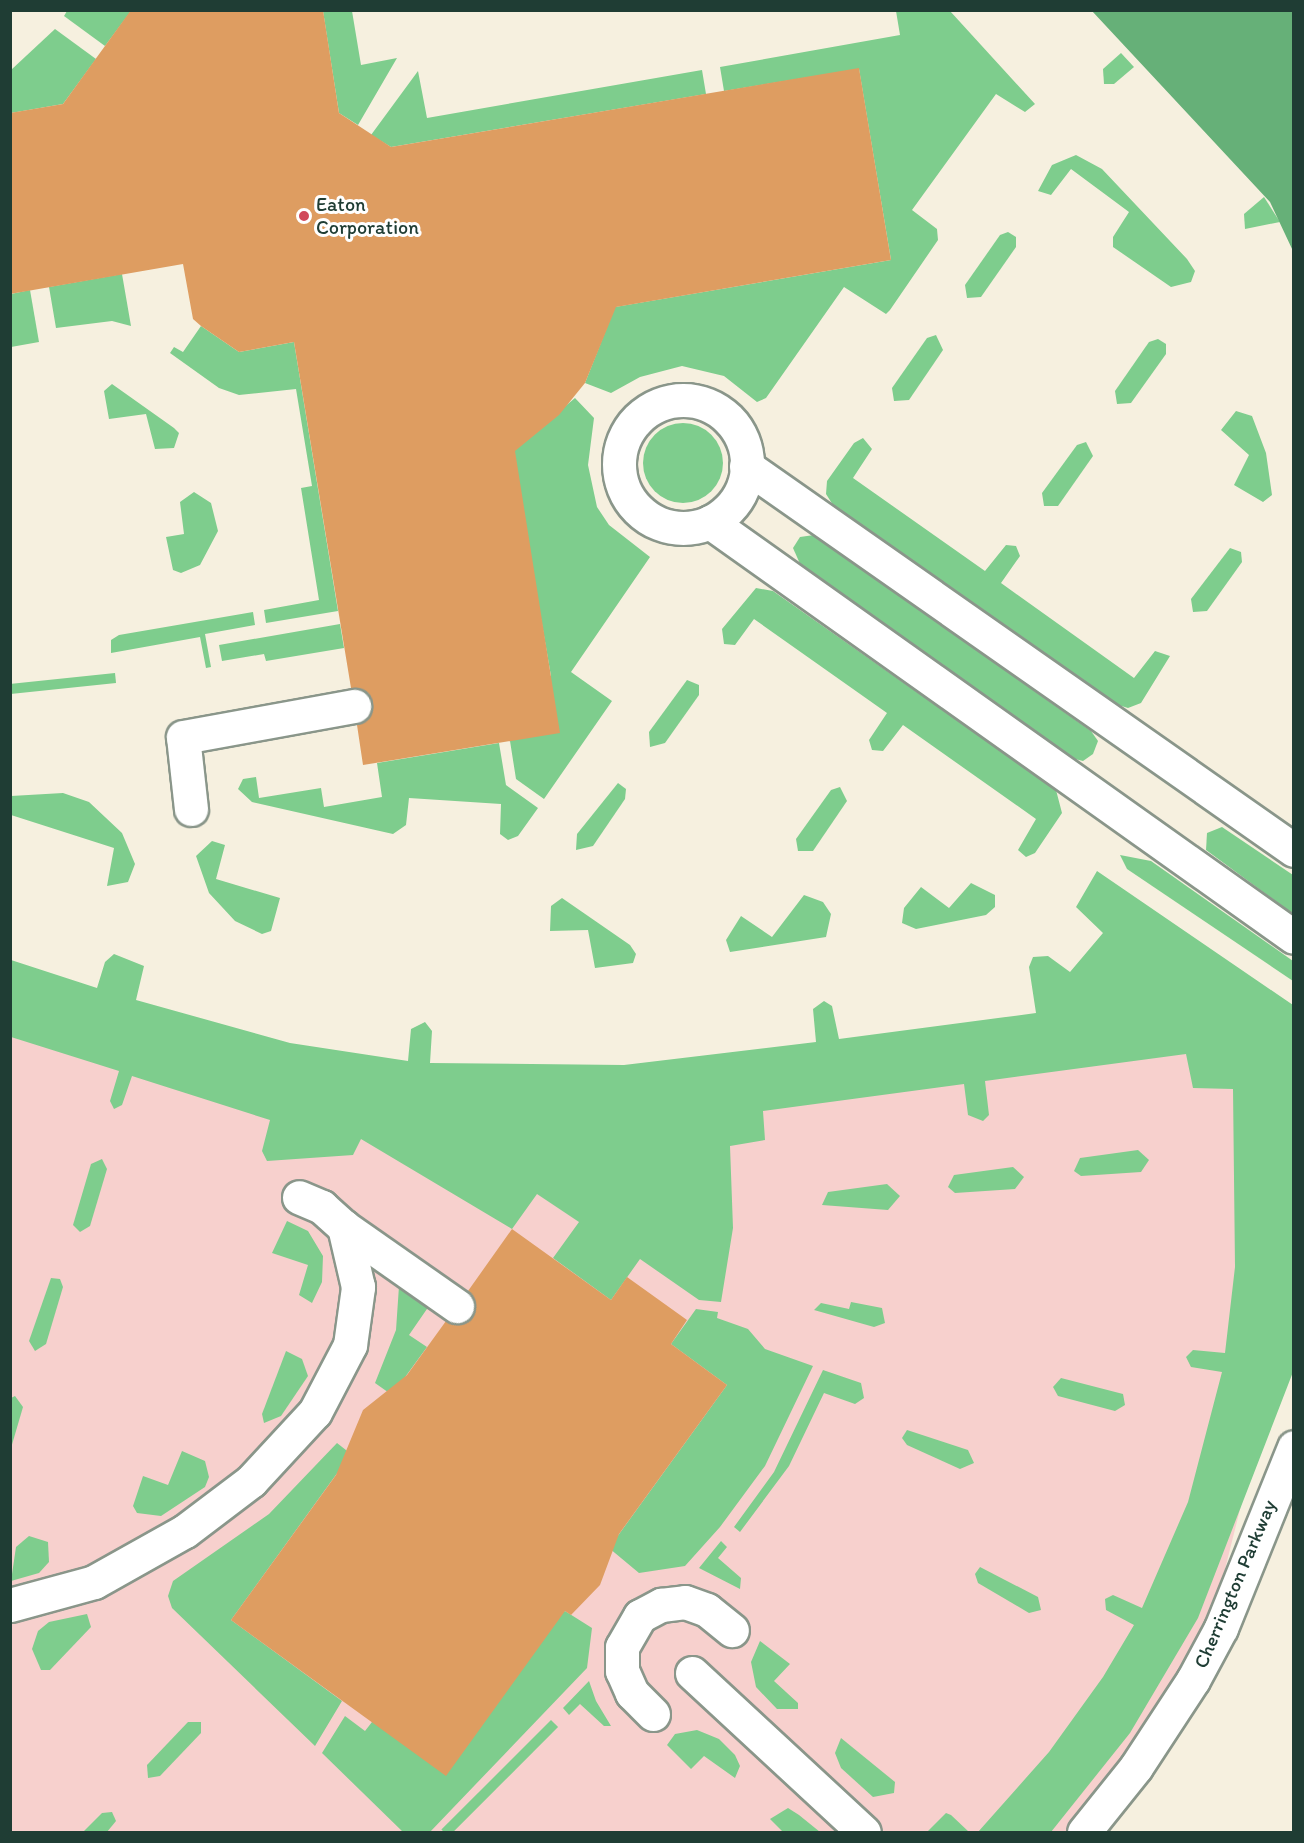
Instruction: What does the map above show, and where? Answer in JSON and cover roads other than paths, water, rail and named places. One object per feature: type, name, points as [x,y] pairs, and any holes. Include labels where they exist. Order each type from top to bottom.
[{"type":"street","points":[[697,401],[731,422],[742,439],[746,466],[737,498],[710,522],[686,528],[644,515],[628,499],[620,478],[625,435],[657,405],[697,401]]},
{"type":"street","points":[[746,466],[1293,850]]},
{"type":"street","points":[[710,522],[1293,937]]},
{"type":"street","points":[[191,809],[183,737],[354,706]]},
{"type":"street","points":[[299,1197],[322,1207],[344,1227],[457,1306]]},
{"type":"street","points":[[10,1605],[94,1582],[157,1548],[216,1509],[290,1443],[315,1412],[350,1345],[358,1287],[344,1227]]},
{"type":"street","name":"Cherrington Parkway","points":[[1084,1833],[1136,1767],[1193,1680],[1221,1628],[1293,1447]]},
{"type":"street","points":[[653,1714],[632,1693],[622,1671],[622,1647],[640,1616],[661,1605],[685,1602],[707,1610],[732,1630]]},
{"type":"street","points":[[692,1673],[864,1833]]},
{"type":"place","name":"Eaton Corporation","points":[[304,216]]}]
